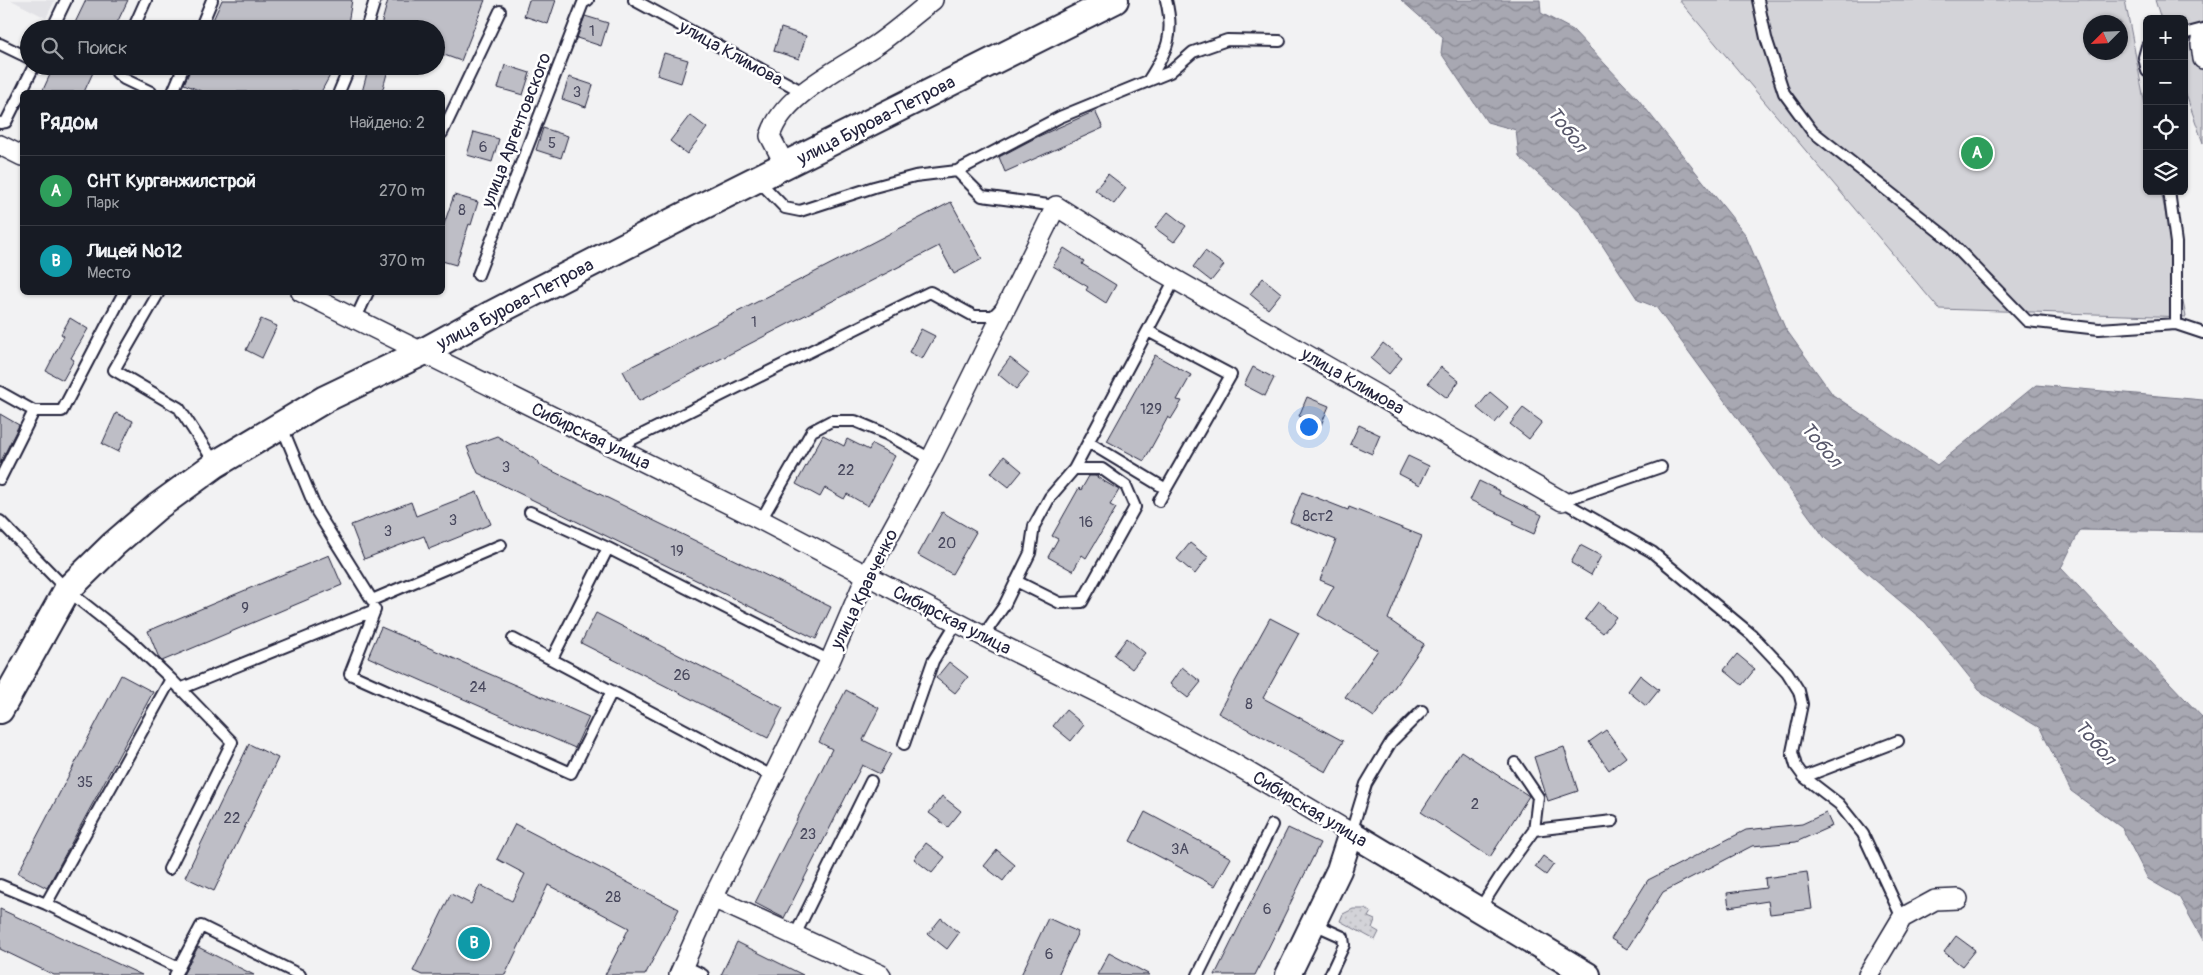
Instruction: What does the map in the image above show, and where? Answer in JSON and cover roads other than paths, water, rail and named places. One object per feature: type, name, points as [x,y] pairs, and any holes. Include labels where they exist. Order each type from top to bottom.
[{"type":"main road","name":"улица Бурова-Петрова","points":[[0,710],[67,590],[114,544],[157,507],[216,464],[325,399],[423,352],[492,314],[784,165],[1105,5]]},
{"type":"street","points":[[784,165],[770,136],[774,124],[781,114],[802,92],[878,44],[933,0]]},
{"type":"street","points":[[2203,34],[2201,44],[2203,59]]},
{"type":"street","points":[[0,145],[20,155]]},
{"type":"street","name":"улица Климова","points":[[1056,206],[1175,279],[1562,501]]},
{"type":"street","name":"улица Кравченко","points":[[681,970],[713,898],[830,661],[866,576],[931,459],[1056,206]]},
{"type":"street","name":"Сибирская улица","points":[[307,295],[761,520],[866,576],[1112,700],[1222,758],[1588,975]]},
{"type":"street","points":[[1288,975],[1339,870],[1352,834]]},
{"type":"street","points":[[713,898],[881,975]]},
{"type":"street","points":[[1868,975],[1902,918],[1935,900],[1958,899]]},
{"type":"lane","points":[[56,20],[66,0]]},
{"type":"lane","points":[[137,20],[146,0]]},
{"type":"lane","points":[[204,20],[212,0]]},
{"type":"lane","points":[[369,20],[375,0]]},
{"type":"lane","name":"улица Аргентовского","points":[[478,275],[583,3],[588,0]]},
{"type":"lane","name":"улица Климова","points":[[634,0],[802,92]]},
{"type":"lane","points":[[1148,81],[1166,52],[1171,18],[1166,0]]},
{"type":"lane","points":[[1758,0],[1766,38],[1784,93],[1812,131],[1946,237],[2027,321],[2099,329],[2176,324],[2203,333]]},
{"type":"lane","points":[[445,127],[500,11]]},
{"type":"lane","points":[[2188,33],[2203,29]]},
{"type":"lane","points":[[758,179],[785,208],[800,211],[915,176],[957,171],[1060,117],[1170,72],[1193,52],[1227,40],[1280,41]]},
{"type":"lane","points":[[0,44],[20,54]]},
{"type":"lane","points":[[22,90],[30,75]]},
{"type":"lane","points":[[120,75],[124,79],[147,90]]},
{"type":"lane","points":[[174,90],[180,75]]},
{"type":"lane","points":[[340,90],[346,75]]},
{"type":"lane","points":[[0,123],[6,122],[20,94]]},
{"type":"lane","points":[[957,171],[982,196],[1056,206]]},
{"type":"lane","points":[[2170,195],[2176,243],[2176,324]]},
{"type":"lane","points":[[983,636],[1004,606],[1030,553],[1034,526],[1050,497],[1074,469],[1175,279]]},
{"type":"lane","points":[[616,448],[930,292],[974,316],[993,316],[1011,297]]},
{"type":"lane","points":[[0,392],[34,411],[62,411],[122,295]]},
{"type":"lane","points":[[157,295],[114,370],[179,408],[216,464]]},
{"type":"lane","points":[[356,318],[367,295]]},
{"type":"lane","points":[[1148,331],[1231,375],[1159,501]]},
{"type":"lane","points":[[0,479],[34,411]]},
{"type":"lane","points":[[761,520],[812,431],[831,421],[855,421],[886,434],[931,459]]},
{"type":"lane","points":[[281,424],[317,512],[373,605],[350,674],[571,773],[612,691]]},
{"type":"lane","points":[[1088,442],[1166,489]]},
{"type":"lane","points":[[1562,501],[1661,467]]},
{"type":"lane","points":[[1016,581],[1060,604],[1082,602],[1135,507],[1126,486],[1102,469],[1074,469]]},
{"type":"lane","points":[[1562,501],[1652,552],[1752,634],[1787,672],[1799,691],[1802,704],[1792,752],[1796,766],[1804,777],[1838,804],[1862,834],[1902,918]]},
{"type":"lane","points":[[530,512],[608,548],[830,661]]},
{"type":"lane","points":[[0,521],[67,590],[130,640],[232,742],[169,870]]},
{"type":"lane","points":[[180,689],[373,605],[501,545]]},
{"type":"lane","points":[[552,659],[608,548]]},
{"type":"lane","points":[[904,744],[934,661],[956,622]]},
{"type":"lane","points":[[513,639],[772,776]]},
{"type":"lane","points":[[46,904],[171,679]]},
{"type":"lane","points":[[1352,834],[1366,784],[1391,742],[1422,711]]},
{"type":"lane","points":[[1804,777],[1898,741]]},
{"type":"lane","points":[[1479,910],[1534,830],[1538,797],[1516,763]]},
{"type":"lane","points":[[795,935],[871,781]]},
{"type":"lane","points":[[1534,830],[1613,821]]},
{"type":"lane","points":[[1198,975],[1272,825]]},
{"type":"lane","points":[[0,885],[46,904],[177,971],[201,926],[300,975]]},
{"type":"lane","points":[[1314,924],[1342,937],[1344,945],[1330,975]]},
{"type":"lane","points":[[681,970],[704,975]]},
{"type":"water","name":"Тобол","points":[[1401,0],[1540,0],[1541,13],[1573,30],[1638,99],[1745,234],[1785,328],[1833,395],[1937,465],[2036,385],[2203,400],[2203,532],[2080,530],[2061,568],[2203,718],[2203,940],[2179,897],[2148,879],[2122,828],[2071,791],[2040,728],[1983,694],[1925,622],[1825,538],[1656,307],[1638,300],[1580,211],[1519,157],[1516,130],[1487,122],[1441,53],[1443,37]]},
{"type":"place","name":"СНТ Курганжилстрой","points":[[1977,153]]},
{"type":"place","name":"Лицей №12","points":[[474,943]]}]
